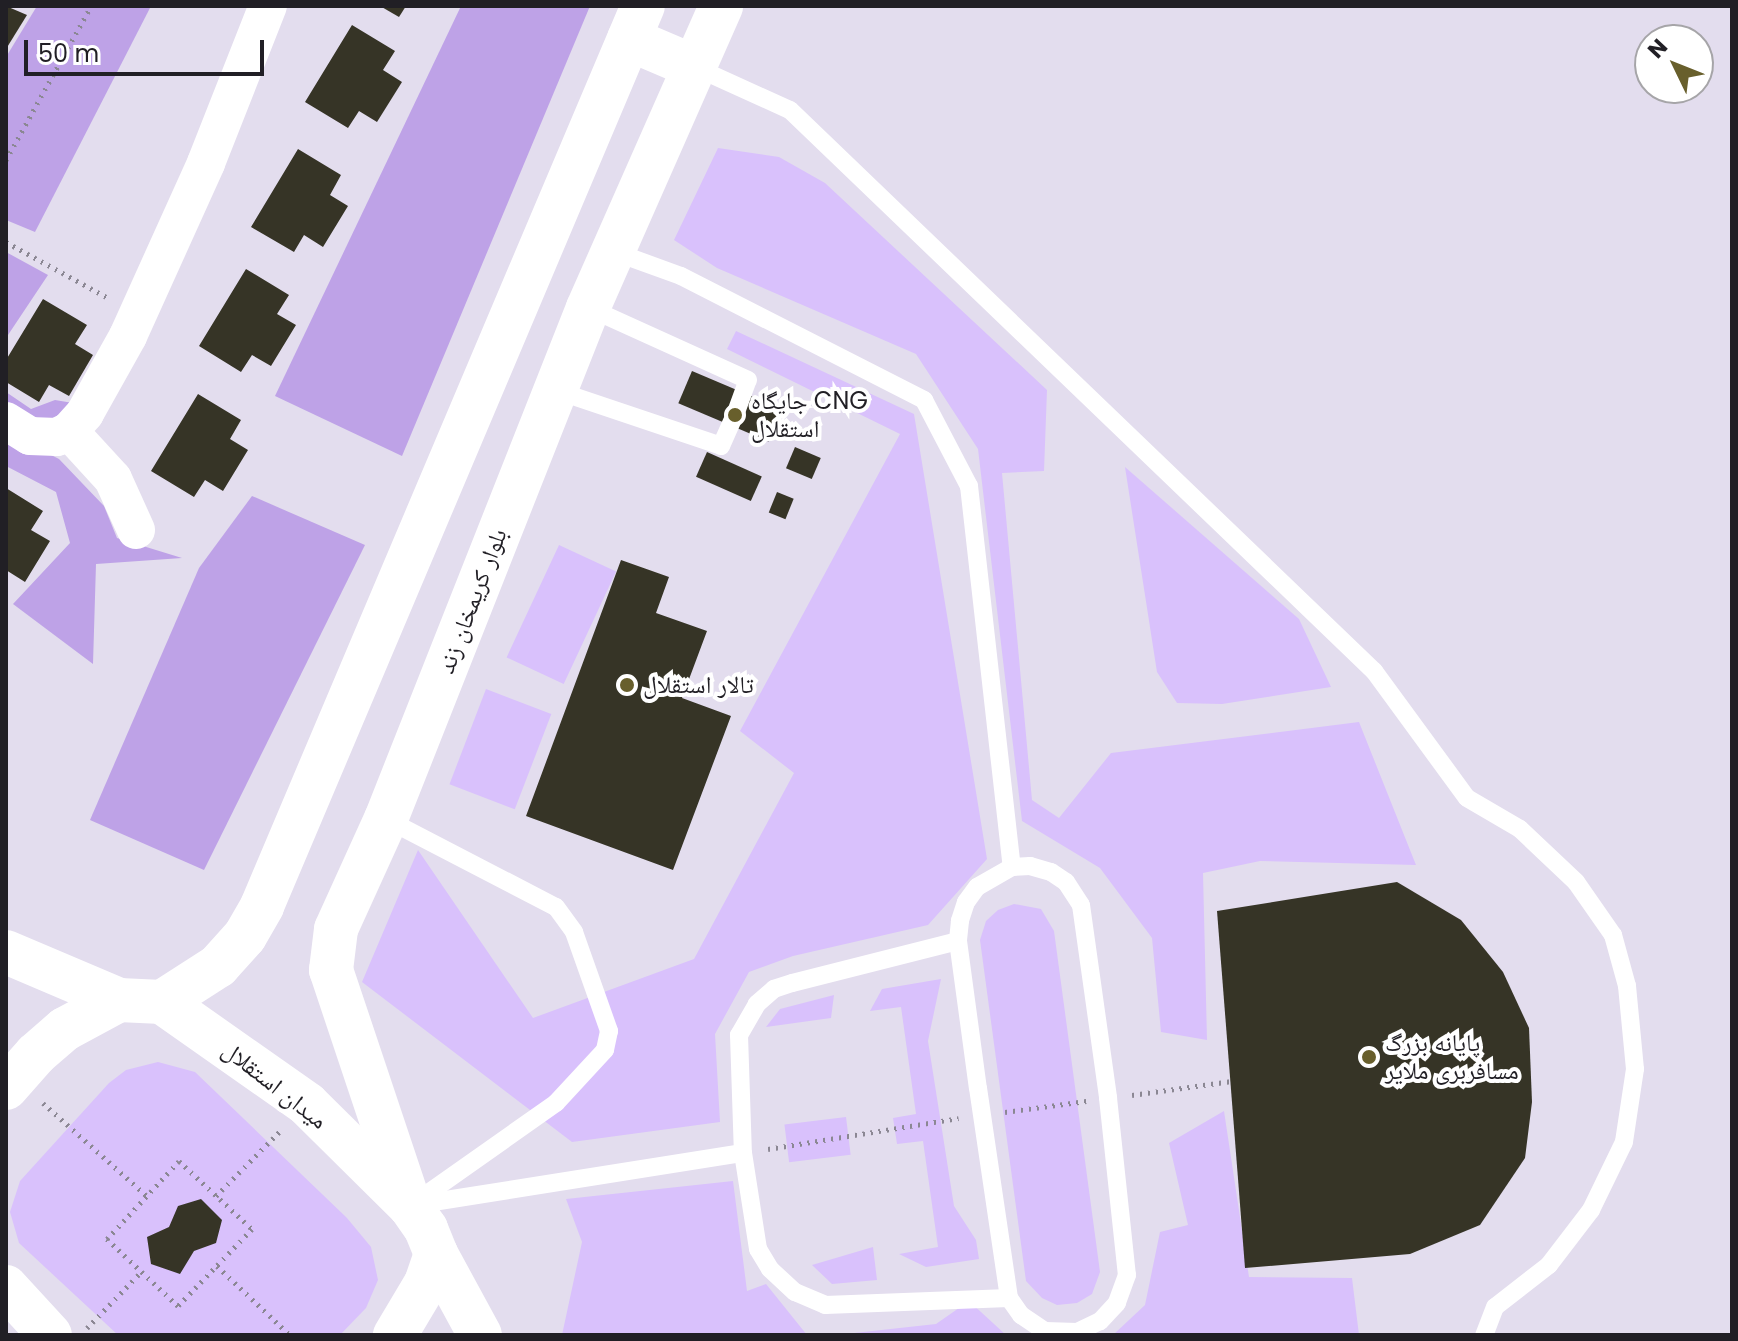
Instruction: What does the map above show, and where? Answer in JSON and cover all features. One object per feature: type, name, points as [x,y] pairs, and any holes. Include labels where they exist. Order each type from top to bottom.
[{"type":"main road","name":"بلوار کریمخان زند","points":[[410,1206],[331,970],[336,929],[386,819],[588,308],[721,6]]},
{"type":"main road","points":[[10,1083],[65,1029],[140,1001],[218,966],[245,936],[262,906],[636,22],[695,67]]},
{"type":"main road","name":"میدان استقلال","points":[[6,952],[140,1001],[307,1104],[410,1206],[426,1229],[436,1254],[480,1335]]},
{"type":"main road","points":[[395,1335],[426,1283],[436,1254]]},
{"type":"main road","points":[[6,1287],[50,1335]]},
{"type":"street","points":[[6,421],[30,436],[57,437],[69,431],[85,413],[138,314],[206,163],[268,6]]},
{"type":"street","points":[[69,431],[113,479],[136,530]]},
{"type":"lane","points":[[695,67],[790,110],[1374,671],[1467,798],[1520,829],[1576,882],[1613,935],[1627,986],[1635,1069],[1624,1142],[1591,1210],[1549,1265],[1495,1307],[1484,1335]]},
{"type":"lane","points":[[612,251],[681,276],[924,400],[969,486],[1012,867]]},
{"type":"lane","points":[[555,390],[721,446],[735,415],[748,380],[588,308]]},
{"type":"lane","points":[[386,819],[556,907],[574,932],[609,1031],[605,1050],[556,1103],[410,1206]]},
{"type":"lane","points":[[1030,866],[1051,872],[1066,882],[1081,905],[1106,1083],[1127,1275],[1117,1303],[1100,1321],[1077,1334],[1045,1331],[1021,1315],[1009,1298],[958,941],[966,902],[984,882],[1012,867],[1030,866]]},
{"type":"lane","points":[[958,941],[792,983],[774,989],[757,1004],[739,1035],[743,1153],[758,1249],[770,1269],[795,1292],[825,1305],[1009,1298]]},
{"type":"lane","points":[[410,1206],[743,1153]]},
{"type":"path","points":[[6,160],[91,6]]},
{"type":"path","points":[[6,242],[138,314]]},
{"type":"path","points":[[10,1083],[147,1196]]},
{"type":"path","points":[[216,1196],[307,1104]]},
{"type":"path","points":[[179,1161],[216,1196],[252,1229],[178,1306],[107,1239],[179,1161]]},
{"type":"path","points":[[217,1266],[290,1335]]},
{"type":"path","points":[[80,1335],[142,1271]]},
{"type":"shaded area","points":[[37,6],[151,6],[35,232],[6,220],[6,57]]},
{"type":"shaded area","points":[[461,6],[590,6],[402,456],[275,396]]},
{"type":"shaded area","points":[[718,148],[779,157],[825,183],[1047,390],[1044,471],[1002,473],[1032,800],[1059,818],[1111,753],[1359,722],[1416,865],[1260,861],[1203,873],[1207,1040],[1161,1032],[1152,938],[1100,868],[1022,821],[978,449],[916,354],[717,268],[674,240]]},
{"type":"shaded area","points":[[6,252],[48,275],[6,338]]},
{"type":"shaded area","points":[[736,331],[914,414],[987,859],[928,925],[793,956],[749,972],[715,1034],[720,1122],[572,1142],[362,982],[418,850],[533,1018],[694,959],[794,773],[740,731],[900,434],[727,349]]},
{"type":"shaded area","points":[[6,392],[31,409],[55,400],[73,403],[59,419],[34,422],[6,407]]},
{"type":"shaded area","points":[[6,432],[59,459],[104,506],[117,538],[182,558],[96,564],[93,664],[13,604],[70,543],[56,492],[6,466]]},
{"type":"shaded area","points":[[1125,467],[1299,619],[1331,687],[1222,704],[1177,703],[1157,672]]},
{"type":"shaded area","points":[[252,496],[365,545],[204,870],[90,820],[199,568]]},
{"type":"shaded area","points":[[559,545],[616,572],[564,684],[507,657]]},
{"type":"shaded area","points":[[486,689],[551,714],[515,809],[449,784]]},
{"type":"shaded area","points":[[1014,904],[1041,909],[1054,931],[1100,1272],[1092,1294],[1077,1303],[1057,1305],[1042,1298],[1026,1281],[980,940],[986,921],[998,910]]},
{"type":"shaded area","points":[[941,979],[928,1041],[954,1206],[976,1240],[979,1259],[926,1267],[899,1254],[938,1247],[923,1141],[897,1144],[893,1118],[916,1114],[901,1007],[870,1011],[882,989]]},
{"type":"shaded area","points":[[834,995],[831,1018],[766,1027],[780,1009]]},
{"type":"shaded area","points":[[158,1062],[195,1072],[347,1218],[371,1247],[378,1280],[366,1308],[340,1335],[118,1335],[19,1243],[10,1212],[20,1181],[109,1083],[126,1070]]},
{"type":"shaded area","points":[[1224,1111],[1249,1277],[1352,1278],[1359,1335],[1113,1335],[1145,1305],[1160,1232],[1188,1225],[1169,1143]]},
{"type":"shaded area","points":[[846,1117],[851,1155],[789,1162],[784,1125]]},
{"type":"shaded area","points":[[733,1181],[747,1291],[766,1284],[807,1335],[562,1335],[582,1242],[566,1199]]},
{"type":"shaded area","points":[[873,1247],[877,1280],[832,1284],[812,1265]]},
{"type":"shaded area","points":[[969,1301],[1006,1335],[836,1335],[936,1324]]},
{"type":"building","points":[[6,6],[27,15],[6,49]]},
{"type":"building","points":[[380,6],[406,6],[399,17]]},
{"type":"building","points":[[352,25],[395,51],[383,70],[402,82],[377,122],[359,111],[348,128],[305,102]]},
{"type":"building","points":[[298,149],[341,175],[330,195],[348,206],[323,247],[304,235],[294,252],[251,227]]},
{"type":"building","points":[[246,269],[289,295],[277,314],[296,325],[271,366],[252,355],[241,372],[199,346]]},
{"type":"building","points":[[43,299],[87,325],[75,344],[93,355],[69,396],[49,385],[39,402],[6,382],[6,360]]},
{"type":"building","points":[[692,371],[782,409],[769,442],[678,403]]},
{"type":"building","points":[[198,394],[241,420],[230,439],[248,450],[223,491],[205,480],[194,497],[151,471]]},
{"type":"building","points":[[795,447],[821,458],[812,479],[786,468]]},
{"type":"building","points":[[707,452],[762,476],[751,501],[696,477]]},
{"type":"building","points":[[6,488],[43,511],[31,530],[50,541],[25,582],[6,570]]},
{"type":"building","points":[[777,492],[794,499],[785,519],[769,512]]},
{"type":"building","points":[[621,560],[669,577],[656,613],[707,631],[682,698],[731,716],[673,870],[526,816]]},
{"type":"building","points":[[1397,882],[1461,920],[1503,972],[1529,1028],[1532,1102],[1525,1158],[1480,1225],[1410,1254],[1245,1268],[1217,911]]},
{"type":"building","points":[[201,1199],[222,1220],[216,1243],[194,1251],[180,1274],[151,1264],[147,1237],[169,1227],[178,1206]]},
{"type":"place","name":"جایگاه CNG استقلال","points":[[735,415]]},
{"type":"place","name":"تالار استقلال","points":[[627,685]]},
{"type":"place","name":"پایانه بزرگ مسافربری ملایر","points":[[1369,1057]]}]
